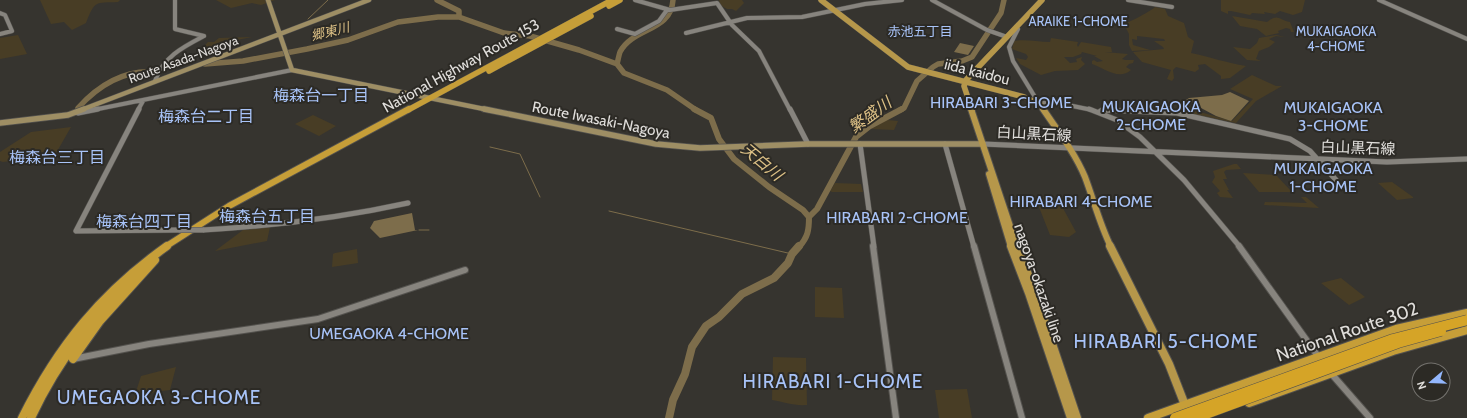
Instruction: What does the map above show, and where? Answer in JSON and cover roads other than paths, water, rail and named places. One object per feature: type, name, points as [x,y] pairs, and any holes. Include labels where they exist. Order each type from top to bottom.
[{"type":"highway","name":"National Highway Route 153","points":[[31,418],[61,360],[79,334],[114,295],[155,260],[215,218],[527,44],[612,0]]},
{"type":"highway","name":"National Highway Route 153","points":[[22,418],[49,365],[79,325],[105,297],[165,246],[201,222],[229,206],[431,98],[535,47],[620,0]]},
{"type":"highway","points":[[73,359],[100,321],[155,260]]},
{"type":"highway","name":"National Route 302","points":[[1148,418],[1319,358],[1396,329],[1467,312]]},
{"type":"highway","points":[[1175,418],[1393,339],[1467,320]]},
{"type":"highway","points":[[1195,418],[1398,343],[1467,325]]},
{"type":"highway","name":"National Route 302","points":[[1207,418],[1287,390],[1302,382],[1331,374],[1393,351],[1467,330]]},
{"type":"main road","points":[[268,0],[292,70]]},
{"type":"main road","name":"Route Asada-Nagoya","points":[[0,123],[68,115],[155,81],[281,35],[369,0]]},
{"type":"main road","name":"iida kaidou","points":[[821,0],[906,66],[927,73],[1038,102]]},
{"type":"main road","points":[[962,82],[1038,0]]},
{"type":"main road","points":[[1005,36],[1042,0]]},
{"type":"main road","name":"Route Iwasaki-Nagoya","points":[[292,70],[656,144],[700,148],[808,144],[981,144]]},
{"type":"main road","name":"nagoya-okazaki line","points":[[962,82],[1007,236],[1029,294],[1071,418]]},
{"type":"main road","points":[[1038,102],[1070,148],[1085,177],[1104,233],[1169,364],[1190,418]]},
{"type":"main road","name":"nagoya-okazaki line","points":[[981,144],[1013,236],[1038,300],[1077,418]]},
{"type":"street","points":[[155,81],[157,71],[169,57],[204,36],[176,29],[175,0]]},
{"type":"street","points":[[635,0],[670,10],[717,3],[730,22],[759,50],[808,144]]},
{"type":"street","points":[[686,33],[730,22],[760,17],[802,17],[865,4],[902,0]]},
{"type":"street","points":[[932,0],[989,31],[1005,36]]},
{"type":"street","points":[[1128,0],[1172,7]]},
{"type":"street","points":[[1379,0],[1467,39]]},
{"type":"street","points":[[617,29],[635,34],[659,21],[670,10]]},
{"type":"street","points":[[0,13],[5,15],[12,31],[0,34]]},
{"type":"street","points":[[1016,26],[1018,29],[1009,47],[1012,58],[1038,102],[1073,106],[1099,112],[1132,129],[1208,205],[1331,374],[1370,418]]},
{"type":"street","points":[[68,115],[292,70]]},
{"type":"street","points":[[143,101],[76,231],[203,230],[244,228],[343,215],[408,203]]},
{"type":"street","points":[[1099,112],[1102,110],[1116,110],[1177,113],[1296,141],[1308,148],[1336,180]]},
{"type":"street","points":[[854,144],[896,418]]},
{"type":"street","points":[[945,144],[1022,418]]},
{"type":"street","name":"白山黒石線","points":[[981,144],[1318,159],[1412,162],[1466,160]]},
{"type":"street","points":[[73,359],[149,344],[318,319],[427,284],[465,270]]},
{"type":"waterway","points":[[308,19],[328,0]]},
{"type":"waterway","name":"天白川","points":[[437,0],[459,11],[459,17]]},
{"type":"waterway","points":[[617,64],[620,52],[626,44],[633,38],[659,24],[666,18],[671,10],[673,0]]},
{"type":"waterway","name":"繁盛川","points":[[902,109],[904,108],[917,81],[933,67],[938,64],[962,61],[972,57],[1001,13],[1004,0]]},
{"type":"waterway","name":"郷東川","points":[[205,64],[243,61],[307,49],[348,40],[398,22],[438,17],[459,17]]},
{"type":"waterway","name":"天白川","points":[[459,17],[504,33],[530,36],[579,50],[617,64]]},
{"type":"waterway","name":"天白川","points":[[617,64],[624,73],[667,90],[696,110]]},
{"type":"waterway","name":"郷東川","points":[[78,108],[94,93],[112,81],[132,74],[154,72]]},
{"type":"waterway","name":"天白川","points":[[694,109],[711,118],[719,139],[734,159],[769,187],[803,210],[809,217]]},
{"type":"waterway","name":"繁盛川","points":[[809,217],[817,209],[856,137],[870,126],[902,109]]},
{"type":"waterway","points":[[490,147],[520,154],[540,197]]},
{"type":"waterway","points":[[609,211],[792,254]]},
{"type":"waterway","name":"天白川","points":[[799,247],[807,233],[809,217]]},
{"type":"waterway","points":[[419,230],[429,230]]},
{"type":"waterway","name":"天白川","points":[[669,418],[673,400],[685,374],[692,347],[706,326],[719,317],[742,294],[774,278],[788,263],[792,254],[799,246]]},
{"type":"district","name":"ARAIKE 1-CHOME","points":[[1078,21]]},
{"type":"district","name":"赤池五丁目","points":[[920,31]]},
{"type":"district","name":"MUKAIGAOKA 4-CHOME","points":[[1336,38]]},
{"type":"district","name":"梅森台一丁目","points":[[321,95]]},
{"type":"district","name":"HIRABARI 3-CHOME","points":[[1001,102]]},
{"type":"district","name":"MUKAIGAOKA 2-CHOME","points":[[1151,115]]},
{"type":"district","name":"梅森台二丁目","points":[[206,116]]},
{"type":"district","name":"MUKAIGAOKA 3-CHOME","points":[[1333,116]]},
{"type":"district","name":"梅森台三丁目","points":[[57,157]]},
{"type":"district","name":"MUKAIGAOKA 1-CHOME","points":[[1323,177]]},
{"type":"district","name":"HIRABARI 4-CHOME","points":[[1081,201]]},
{"type":"district","name":"梅森台五丁目","points":[[267,216]]},
{"type":"district","name":"HIRABARI 2-CHOME","points":[[897,217]]},
{"type":"district","name":"梅森台四丁目","points":[[144,221]]},
{"type":"district","name":"UMEGAOKA 4-CHOME","points":[[389,333]]},
{"type":"district","name":"HIRABARI 5-CHOME","points":[[1166,341]]},
{"type":"district","name":"HIRABARI 1-CHOME","points":[[833,381]]},
{"type":"district","name":"UMEGAOKA 3-CHOME","points":[[159,397]]}]
